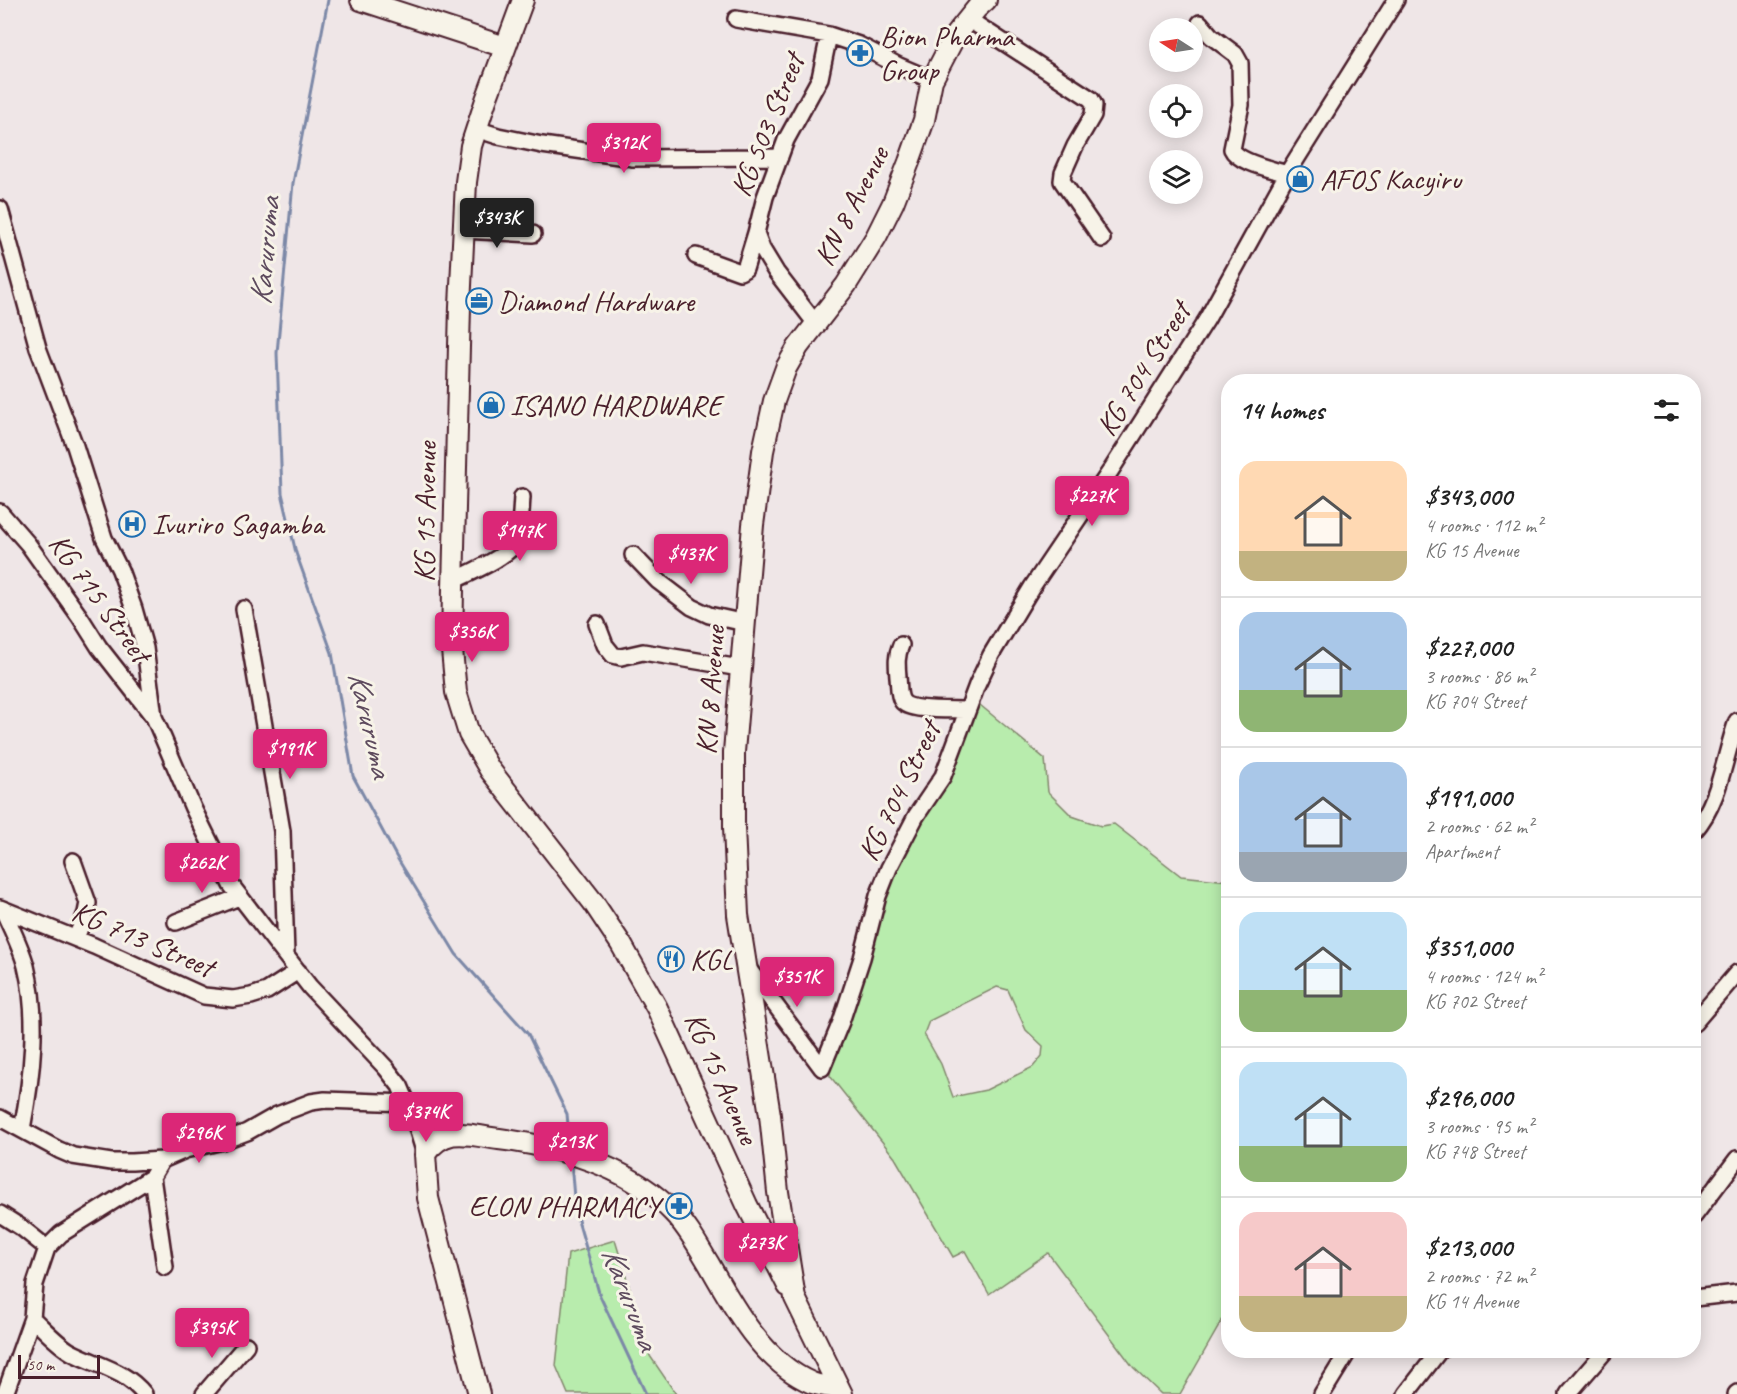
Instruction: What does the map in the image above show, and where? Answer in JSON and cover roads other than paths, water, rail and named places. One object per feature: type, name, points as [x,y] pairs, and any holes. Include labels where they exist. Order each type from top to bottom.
[{"type":"main road","points":[[361,0],[504,47]]},
{"type":"main road","name":"KG 15 Avenue","points":[[523,0],[476,129],[465,182],[453,581],[452,650],[456,692],[469,734],[490,770],[567,867],[621,944],[657,1008],[760,1232],[795,1298]]},
{"type":"main road","name":"KN 8 Avenue","points":[[840,1391],[795,1298],[778,1192],[770,1115],[738,915],[734,827],[734,752],[753,525],[763,450],[774,401],[786,368],[846,285],[876,237],[893,202],[924,120],[932,80],[956,34],[986,0]]},
{"type":"main road","points":[[479,1394],[428,1198],[425,1154],[439,1138],[450,1134],[469,1134],[512,1140],[587,1158],[640,1186],[679,1218],[721,1286],[765,1349],[802,1378],[840,1391]]},
{"type":"main road","points":[[750,1208],[778,1192]]},
{"type":"main road","points":[[750,1208],[769,1218],[783,1218]]},
{"type":"main road","points":[[760,1232],[786,1238]]},
{"type":"street","name":"KG 704 Street","points":[[747,967],[822,1068],[841,1022],[889,868],[916,816],[943,776],[967,710],[991,654],[1032,587],[1111,470],[1207,319],[1287,174],[1396,0]]},
{"type":"street","points":[[736,19],[829,35],[859,45],[932,80]]},
{"type":"street","points":[[968,20],[1091,99],[1094,105],[1093,115],[1075,146],[1063,173],[1062,182],[1102,239]]},
{"type":"street","points":[[1203,27],[1211,36],[1235,54],[1240,63],[1241,105],[1232,149],[1234,155],[1287,174]]},
{"type":"street","name":"KG 503 Street","points":[[816,324],[776,272],[762,249],[756,233],[765,197],[789,132],[820,78],[829,35]]},
{"type":"street","points":[[476,129],[542,146],[633,158],[780,157]]},
{"type":"street","points":[[0,209],[38,348],[75,446],[94,511],[134,609],[145,648],[154,717],[193,808],[231,885],[310,987],[400,1086],[416,1121],[425,1154]]},
{"type":"street","points":[[463,230],[533,234]]},
{"type":"street","points":[[696,256],[740,272],[745,269],[756,233]]},
{"type":"street","points":[[453,581],[514,546],[518,538],[522,497]]},
{"type":"street","name":"KG 715 Street","points":[[0,512],[28,544],[99,647],[154,717]]},
{"type":"street","points":[[633,555],[658,581],[692,607],[709,615],[745,623]]},
{"type":"street","points":[[244,609],[282,831],[286,955]]},
{"type":"street","points":[[597,624],[605,645],[613,655],[621,657],[643,652],[740,668]]},
{"type":"street","points":[[901,645],[896,663],[901,699],[905,704],[918,708],[967,710]]},
{"type":"street","points":[[1701,820],[1709,808],[1718,784],[1737,723]]},
{"type":"street","points":[[73,861],[88,903],[76,938]]},
{"type":"street","points":[[176,922],[240,897]]},
{"type":"street","points":[[2,909],[24,960],[32,998],[30,1076],[22,1129]]},
{"type":"street","name":"KG 713 Street","points":[[2,909],[76,938],[204,996],[220,999],[251,996],[267,990],[298,971]]},
{"type":"street","points":[[1701,1015],[1737,973]]},
{"type":"street","points":[[0,1118],[73,1156],[111,1162],[162,1160],[185,1150],[247,1132],[277,1115],[311,1102],[325,1100],[408,1103]]},
{"type":"street","points":[[416,1121],[450,1134]]},
{"type":"street","points":[[1701,1207],[1737,1159]]},
{"type":"street","points":[[5,1394],[32,1318],[35,1284],[47,1248],[61,1234],[153,1177],[162,1160]]},
{"type":"street","points":[[153,1177],[165,1267]]},
{"type":"street","points":[[0,1214],[47,1248]]},
{"type":"street","points":[[1701,1297],[1737,1293]]},
{"type":"street","points":[[32,1318],[68,1350],[121,1373],[136,1384],[144,1394]]},
{"type":"street","points":[[204,1394],[246,1345]]},
{"type":"street","points":[[1322,1394],[1344,1358]]},
{"type":"street","points":[[1407,1394],[1434,1358]]},
{"type":"street","points":[[1568,1394],[1599,1358]]},
{"type":"waterway","name":"Karuruma","points":[[328,0],[293,183],[277,353],[282,493],[296,553],[332,653],[353,776],[396,856],[456,954],[528,1034],[567,1114],[570,1147]]},
{"type":"waterway","name":"Karuruma","points":[[571,1162],[575,1210],[600,1296],[646,1394]]},
{"type":"place","name":"Bion Pharma Group","points":[[860,53]]},
{"type":"place","name":"AFOS Kacyiru","points":[[1300,179]]},
{"type":"place","name":"Diamond Hardware","points":[[479,301]]},
{"type":"place","name":"ISANO HARDWARE","points":[[491,405]]},
{"type":"place","name":"Ivuriro Sagamba","points":[[132,524]]},
{"type":"place","name":"KGL","points":[[671,959]]},
{"type":"place","name":"ELON PHARMACY","points":[[679,1206]]}]
